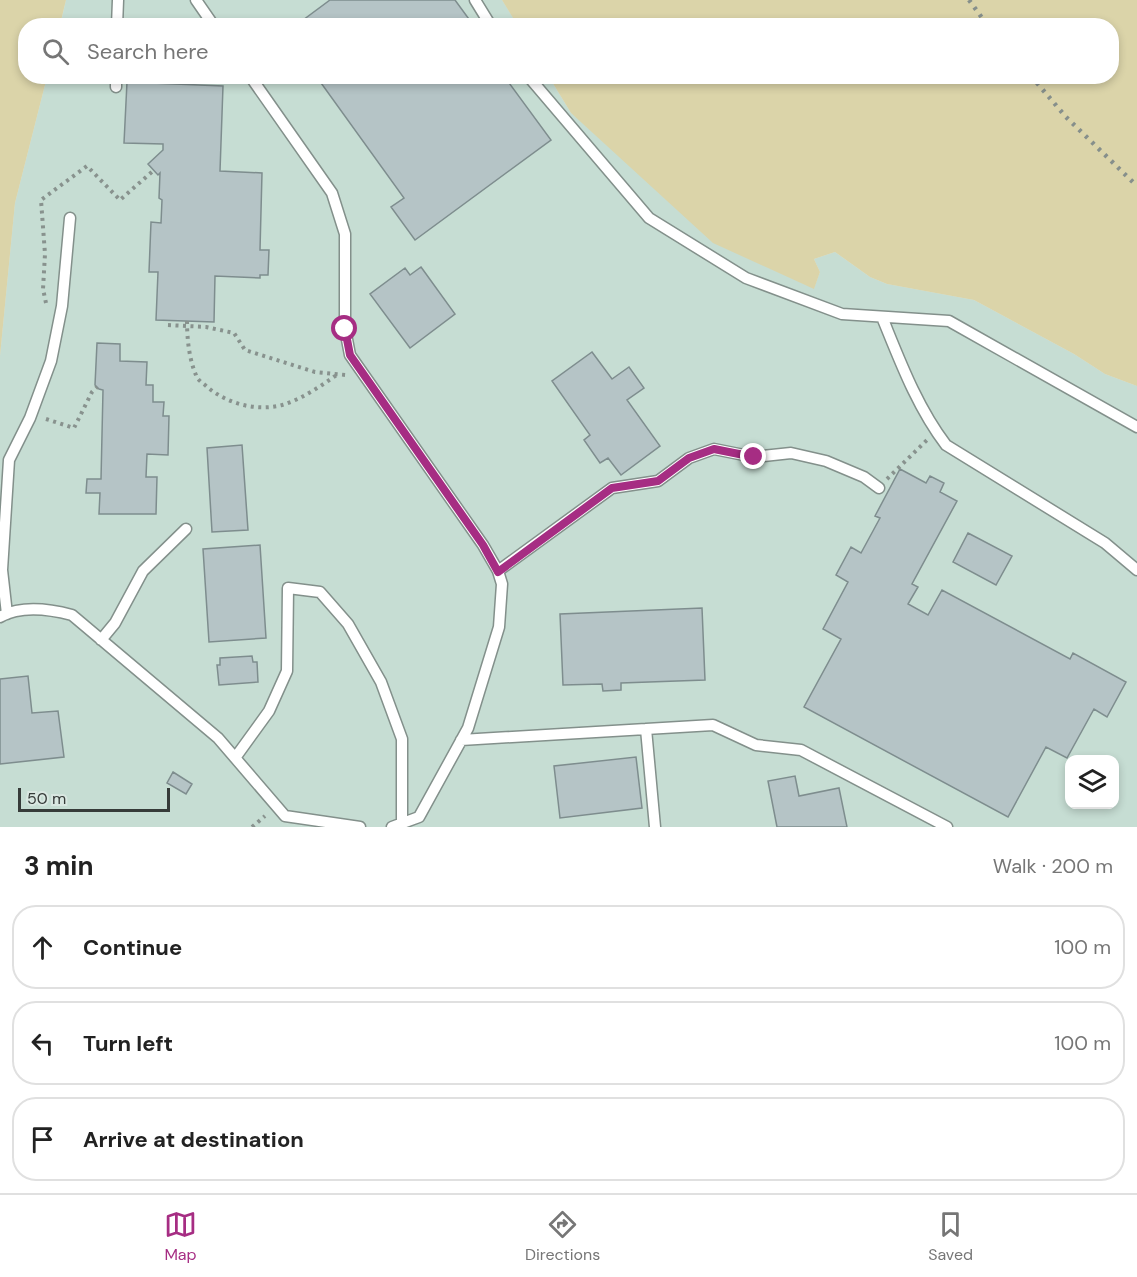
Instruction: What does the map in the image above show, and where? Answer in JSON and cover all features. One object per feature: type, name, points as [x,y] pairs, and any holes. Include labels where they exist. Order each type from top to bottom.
[{"type":"lane","points":[[117,18],[118,0]]},
{"type":"lane","points":[[196,0],[208,18]]},
{"type":"lane","points":[[475,0],[486,18]]},
{"type":"lane","points":[[235,758],[269,711],[287,671],[288,588],[320,592],[348,624],[381,682],[402,739],[397,825],[419,822],[468,728],[499,627],[502,584],[483,545],[350,355],[345,329],[345,234],[332,194],[256,84]]},
{"type":"lane","points":[[535,84],[649,218],[746,278],[842,314],[949,321],[1137,427]]},
{"type":"lane","points":[[70,218],[62,306],[51,361],[30,418],[9,460],[2,570],[3,615],[27,610],[52,609],[72,615],[218,738],[285,816],[360,827]]},
{"type":"lane","points":[[882,317],[908,379],[946,445],[1105,543],[1137,570]]},
{"type":"lane","points":[[498,572],[612,488],[658,481],[689,458],[714,449],[754,457],[791,453],[826,461],[864,477],[879,488]]},
{"type":"lane","points":[[101,640],[115,623],[142,571],[186,529]]},
{"type":"lane","points":[[462,740],[713,725],[756,745],[801,750],[947,827]]},
{"type":"lane","points":[[646,729],[655,827]]},
{"type":"path","points":[[168,325],[187,323],[234,333],[245,350],[315,372],[365,377]]},
{"type":"path","points":[[187,323],[188,342],[196,377],[215,394],[240,404],[259,407],[281,405],[306,394],[338,374]]},
{"type":"path","points":[[43,418],[74,428],[92,392],[97,387]]},
{"type":"path","points":[[879,488],[936,431]]},
{"type":"shaded area","points":[[0,0],[66,0],[62,18],[18,18],[18,84],[45,84],[15,203],[0,356]]},
{"type":"shaded area","points":[[66,0],[502,0],[514,18],[62,18]]},
{"type":"shaded area","points":[[502,0],[1137,0],[1137,386],[1105,374],[1074,354],[974,300],[887,284],[870,277],[835,252],[814,259],[820,272],[814,289],[713,243],[571,113],[553,84],[1119,84],[1119,18],[513,18]]},
{"type":"shaded area","points":[[45,84],[553,84],[571,113],[814,288],[820,272],[814,259],[835,252],[870,277],[887,284],[974,300],[1074,354],[1105,374],[1137,386],[1137,827],[0,827],[0,356],[15,203]]},
{"type":"building","points":[[330,0],[455,0],[468,18],[306,18]]},
{"type":"building","points":[[127,84],[223,86],[220,171],[262,173],[260,250],[269,250],[268,275],[260,275],[260,278],[215,276],[214,322],[156,320],[158,272],[149,272],[151,222],[161,223],[162,200],[159,198],[160,173],[158,175],[148,164],[163,150],[163,144],[124,143]]},
{"type":"building","points":[[322,84],[510,84],[551,140],[415,240],[391,207],[404,198]]},
{"type":"building","points":[[421,267],[455,314],[410,348],[370,294],[405,268],[410,275]]},
{"type":"building","points":[[97,343],[120,344],[120,361],[147,362],[146,385],[153,385],[153,402],[164,402],[163,416],[169,416],[168,455],[147,454],[146,477],[157,477],[156,514],[99,514],[100,493],[86,493],[87,479],[101,479],[103,390],[95,385]]},
{"type":"building","points":[[592,352],[612,379],[629,367],[644,388],[627,400],[660,446],[621,475],[608,458],[600,463],[584,440],[590,435],[552,381]]},
{"type":"building","points":[[242,445],[248,530],[212,532],[207,448]]},
{"type":"building","points":[[900,469],[926,483],[930,476],[944,483],[940,492],[957,501],[912,584],[918,587],[908,604],[928,615],[942,590],[1070,659],[1073,653],[1126,682],[1107,717],[1094,709],[1069,755],[1065,757],[1046,747],[1008,817],[804,707],[841,639],[823,629],[848,582],[836,575],[851,547],[861,553],[880,518],[875,516]]},
{"type":"building","points":[[968,533],[1012,556],[996,585],[953,562]]},
{"type":"building","points":[[260,545],[266,638],[209,642],[203,549]]},
{"type":"building","points":[[702,608],[705,680],[621,683],[621,690],[603,691],[602,684],[563,685],[560,614]]},
{"type":"building","points":[[252,656],[253,662],[257,662],[258,682],[219,685],[217,665],[220,665],[220,658]]},
{"type":"building","points":[[28,676],[32,713],[58,711],[64,757],[0,764],[0,679]]},
{"type":"building","points":[[636,757],[642,808],[560,818],[554,766]]},
{"type":"building","points":[[173,772],[192,784],[186,794],[167,783]]},
{"type":"building","points":[[795,776],[799,796],[839,788],[847,827],[777,827],[768,781]]},
{"type":"railway","points":[[969,0],[982,18]]},
{"type":"railway","points":[[1038,84],[1066,117],[1137,186]]},
{"type":"route","points":[[345,329],[350,355],[483,545],[498,572],[612,488],[658,481],[689,458],[714,449],[754,457]]}]
